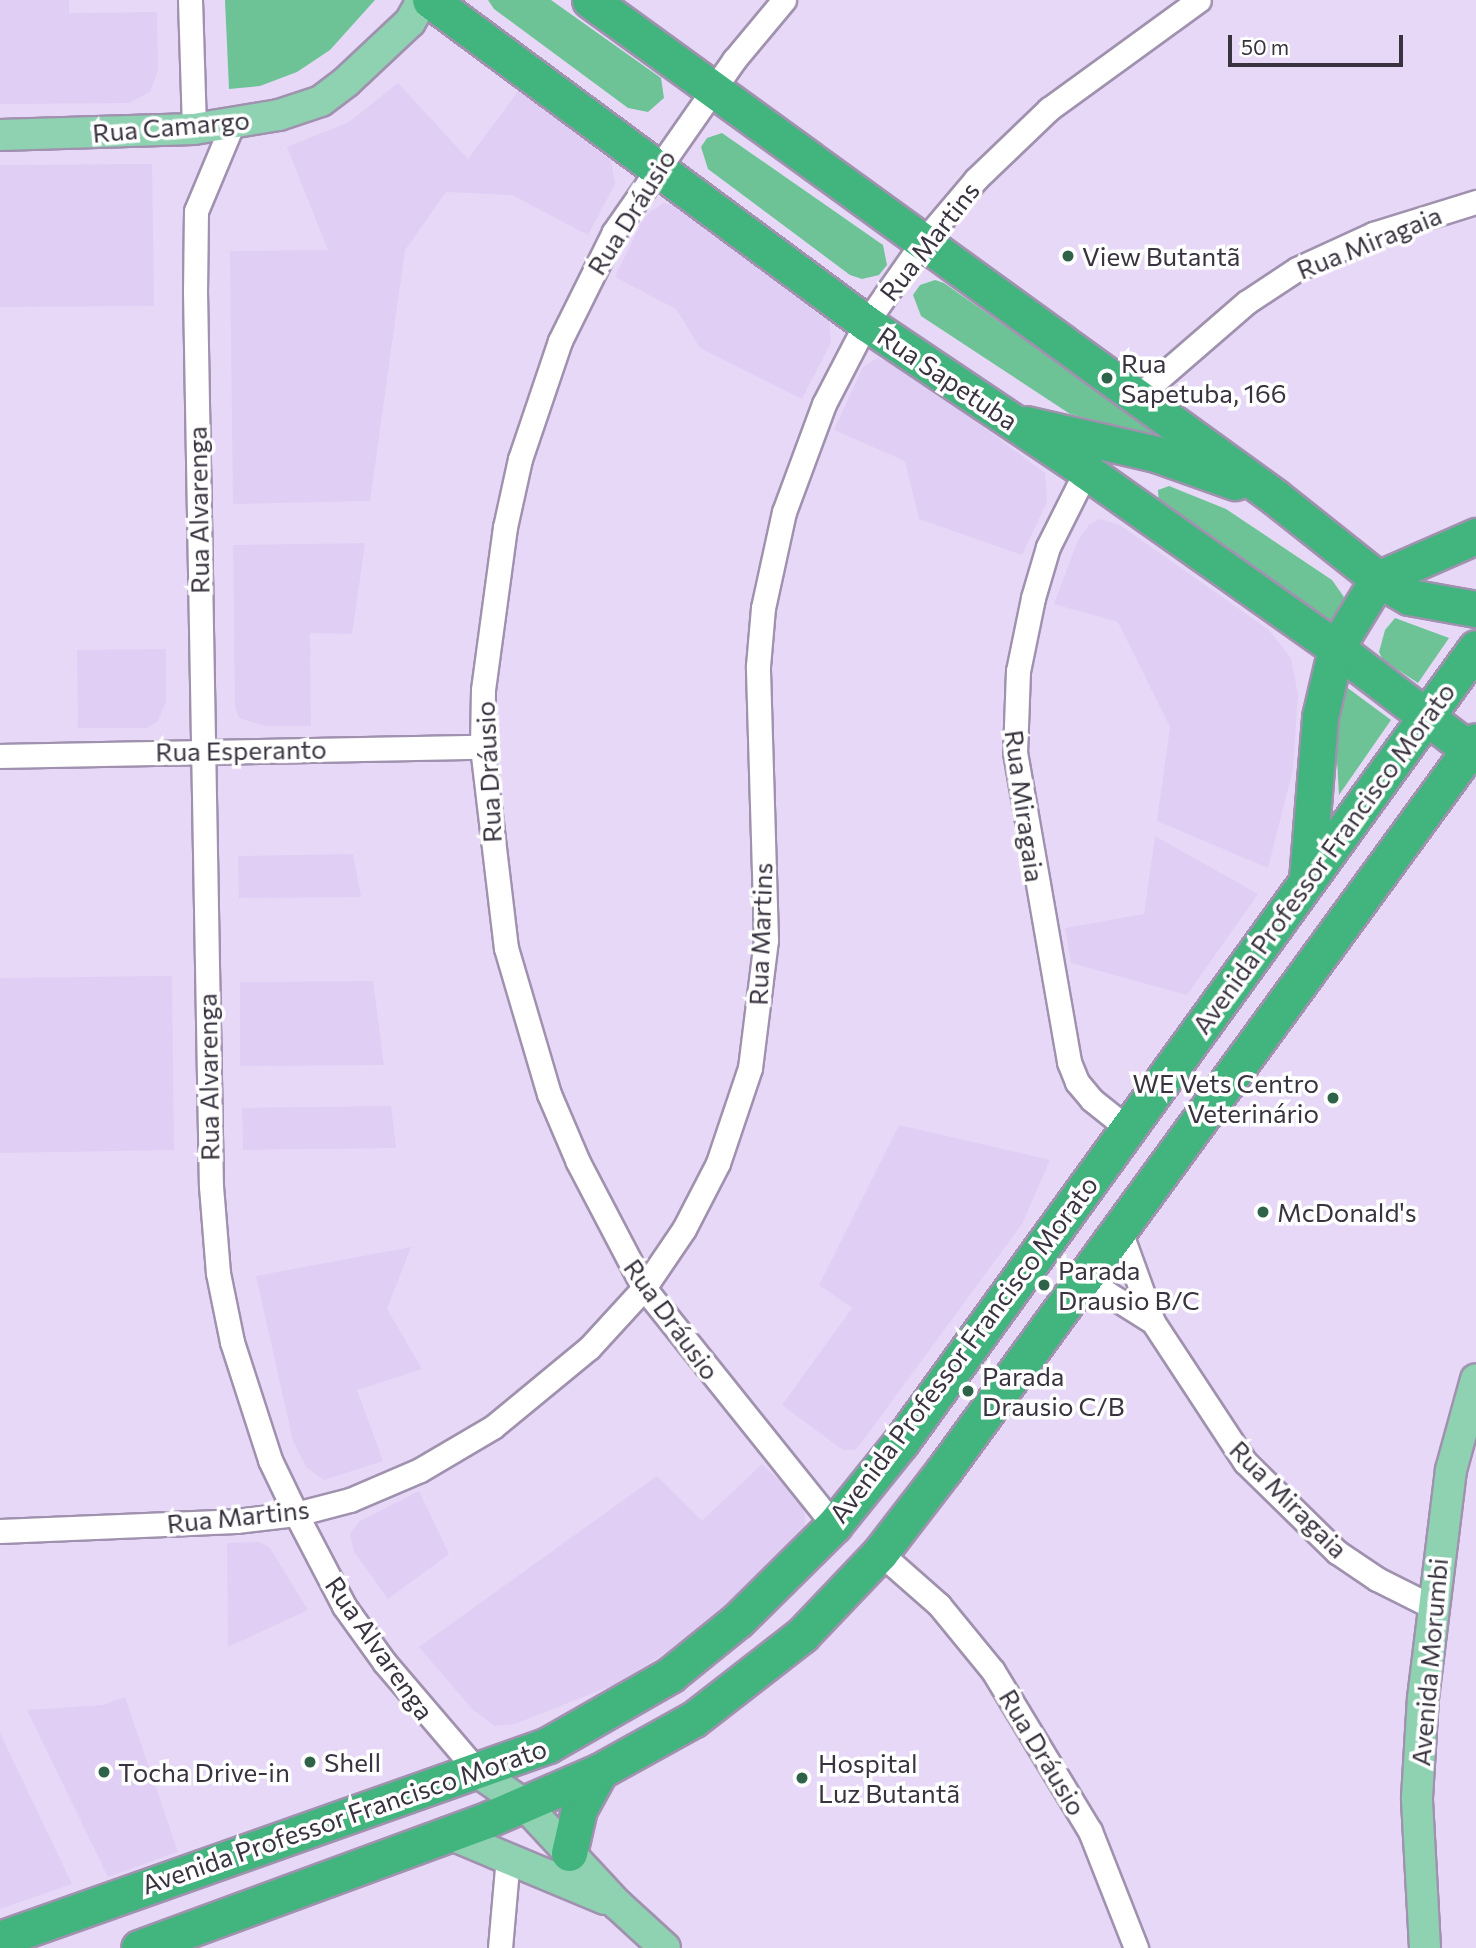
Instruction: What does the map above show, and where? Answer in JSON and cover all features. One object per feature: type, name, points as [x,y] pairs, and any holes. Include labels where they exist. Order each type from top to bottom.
[{"type":"highway","name":"Rua Sapetuba","points":[[430,0],[658,165],[866,323],[1086,471],[1474,749]]},
{"type":"highway","points":[[590,0],[1275,497],[1378,579],[1409,597],[1476,609]]},
{"type":"highway","points":[[1012,422],[1156,454],[1275,497]]},
{"type":"highway","points":[[1307,880],[1321,708],[1336,648],[1378,579],[1476,536]]},
{"type":"highway","points":[[1301,624],[1315,661],[1321,708]]},
{"type":"highway","name":"Avenida Professor Francisco Morato","points":[[0,1939],[479,1773],[590,1724],[670,1675],[764,1596],[834,1525],[1013,1289],[1126,1127],[1424,715],[1476,648]]},
{"type":"highway","name":"Avenida Professor Francisco Morato","points":[[139,1948],[524,1804],[600,1771],[694,1719],[753,1677],[802,1635],[880,1553],[1474,749]]},
{"type":"highway","points":[[569,1853],[579,1810],[600,1771]]},
{"type":"main road","name":"Rua Camargo","points":[[0,135],[194,129],[232,125],[321,101],[396,37],[422,0]]},
{"type":"main road","name":"Avenida Morumbi","points":[[1425,1948],[1417,1798],[1433,1607],[1451,1470],[1469,1422],[1476,1379]]},
{"type":"main road","name":"Rua Alvarenga","points":[[479,1773],[524,1804],[617,1904],[664,1948]]},
{"type":"main road","name":"Rua Alvarenga","points":[[447,1833],[617,1904]]},
{"type":"street","points":[[190,0],[194,129]]},
{"type":"street","name":"Rua Dráusio","points":[[784,0],[658,165],[582,291],[535,410],[497,572],[483,690],[482,747],[502,922],[526,1024],[578,1161],[644,1288],[834,1525]]},
{"type":"street","name":"Rua Martins","points":[[0,1531],[296,1514],[350,1500],[420,1470],[493,1427],[589,1348],[644,1288],[684,1229],[718,1163],[750,1068],[766,940],[759,744],[763,608],[799,470],[824,404],[866,323],[922,243],[976,179],[1049,109],[1199,0]]},
{"type":"street","name":"Rua Alvarenga","points":[[232,125],[196,211],[202,751],[211,1186],[218,1273],[240,1368],[270,1460],[344,1606],[385,1663],[479,1773]]},
{"type":"street","name":"Rua Miragaia","points":[[1136,398],[1247,302],[1297,269],[1373,234],[1476,202]]},
{"type":"street","name":"Rua Miragaia","points":[[1086,471],[1048,547],[1033,598],[1017,683],[1015,752],[1069,1062],[1077,1082],[1092,1100],[1126,1127]]},
{"type":"street","name":"Rua Esperanto","points":[[0,755],[482,747]]},
{"type":"street","name":"Rua Miragaia","points":[[1120,1231],[1153,1322],[1245,1462],[1337,1552],[1377,1579],[1433,1607]]},
{"type":"street","name":"Rua Miragaia","points":[[1080,1285],[1107,1293],[1153,1322]]},
{"type":"street","name":"Rua Dráusio","points":[[880,1553],[939,1605],[1000,1682],[1090,1830],[1136,1948]]},
{"type":"street","points":[[500,1948],[508,1857]]},
{"type":"shaded area","points":[[0,0],[69,0],[69,13],[157,12],[158,70],[150,92],[129,103],[0,104]]},
{"type":"shaded area","points":[[398,83],[468,159],[519,90],[611,160],[615,184],[588,235],[512,195],[446,192],[405,250],[370,501],[233,504],[230,251],[328,250],[287,147],[349,122]]},
{"type":"shaded area","points":[[152,164],[154,306],[0,307],[0,165]]},
{"type":"shaded area","points":[[663,203],[678,206],[829,317],[831,342],[802,399],[700,348],[676,309],[615,277],[644,217]]},
{"type":"shaded area","points":[[877,358],[899,365],[1045,473],[1047,502],[1022,555],[919,519],[905,461],[834,430],[863,367]]},
{"type":"shaded area","points":[[1100,519],[1120,525],[1269,630],[1291,658],[1298,696],[1293,769],[1268,868],[1157,821],[1170,727],[1118,622],[1054,604],[1077,542],[1089,525]]},
{"type":"shaded area","points":[[365,543],[352,634],[310,633],[311,726],[265,726],[239,718],[235,707],[233,545]]},
{"type":"shaded area","points":[[166,649],[166,702],[157,722],[147,728],[78,728],[77,650]]},
{"type":"shaded area","points":[[1155,836],[1258,894],[1187,995],[1071,963],[1065,928],[1144,914]]},
{"type":"shaded area","points":[[353,854],[361,897],[239,898],[238,856]]},
{"type":"shaded area","points":[[172,976],[174,1150],[0,1153],[0,978]]},
{"type":"shaded area","points":[[373,981],[384,1065],[240,1066],[240,982]]},
{"type":"shaded area","points":[[391,1106],[396,1148],[243,1150],[242,1108]]},
{"type":"shaded area","points":[[899,1125],[1050,1160],[1022,1224],[867,1435],[855,1450],[843,1450],[782,1405],[852,1308],[819,1285]]},
{"type":"shaded area","points":[[411,1247],[387,1309],[422,1369],[357,1390],[383,1461],[324,1480],[306,1467],[293,1441],[256,1276]]},
{"type":"shaded area","points":[[762,1464],[804,1504],[805,1527],[750,1585],[689,1638],[616,1684],[515,1724],[495,1726],[472,1709],[419,1647],[657,1476],[702,1521]]},
{"type":"shaded area","points":[[419,1491],[449,1554],[388,1599],[354,1552],[350,1534],[360,1521]]},
{"type":"shaded area","points":[[259,1542],[270,1548],[308,1610],[228,1647],[227,1543]]},
{"type":"shaded area","name":"Tocha Drive-in","points":[[125,1697],[178,1852],[108,1877],[27,1710],[103,1705]]},
{"type":"shaded area","points":[[0,1733],[72,1884],[0,1909]]},
{"type":"green space","points":[[225,0],[375,0],[330,50],[297,72],[260,86],[229,89]]},
{"type":"green space","points":[[488,0],[551,0],[661,78],[664,98],[648,112],[628,108],[494,9]]},
{"type":"green space","points":[[722,133],[883,245],[887,265],[879,275],[862,279],[850,275],[708,169],[701,147],[707,138]]},
{"type":"green space","points":[[935,280],[944,283],[1166,439],[1070,414],[921,316],[913,295],[920,285]]},
{"type":"green space","points":[[1169,486],[1226,509],[1332,580],[1344,597],[1336,617],[1327,621],[1159,504],[1158,490]]},
{"type":"green space","points":[[1395,618],[1449,638],[1418,683],[1383,660],[1379,652],[1385,630]]},
{"type":"green space","points":[[1341,683],[1391,720],[1339,795],[1333,692]]},
{"type":"place","name":"View Butantã","points":[[1068,256]]},
{"type":"place","name":"Rua Sapetuba, 166","points":[[1107,378]]},
{"type":"place","name":"WE Vets Centro Veterinário","points":[[1333,1098]]},
{"type":"place","name":"McDonald's","points":[[1263,1212]]},
{"type":"place","name":"Parada Drausio B/C","points":[[1044,1285]]},
{"type":"place","name":"Parada Drausio C/B","points":[[968,1391]]},
{"type":"place","name":"Shell","points":[[310,1762]]},
{"type":"place","name":"Tocha Drive-in","points":[[104,1772]]},
{"type":"place","name":"Hospital Luz Butantã","points":[[802,1778]]}]
